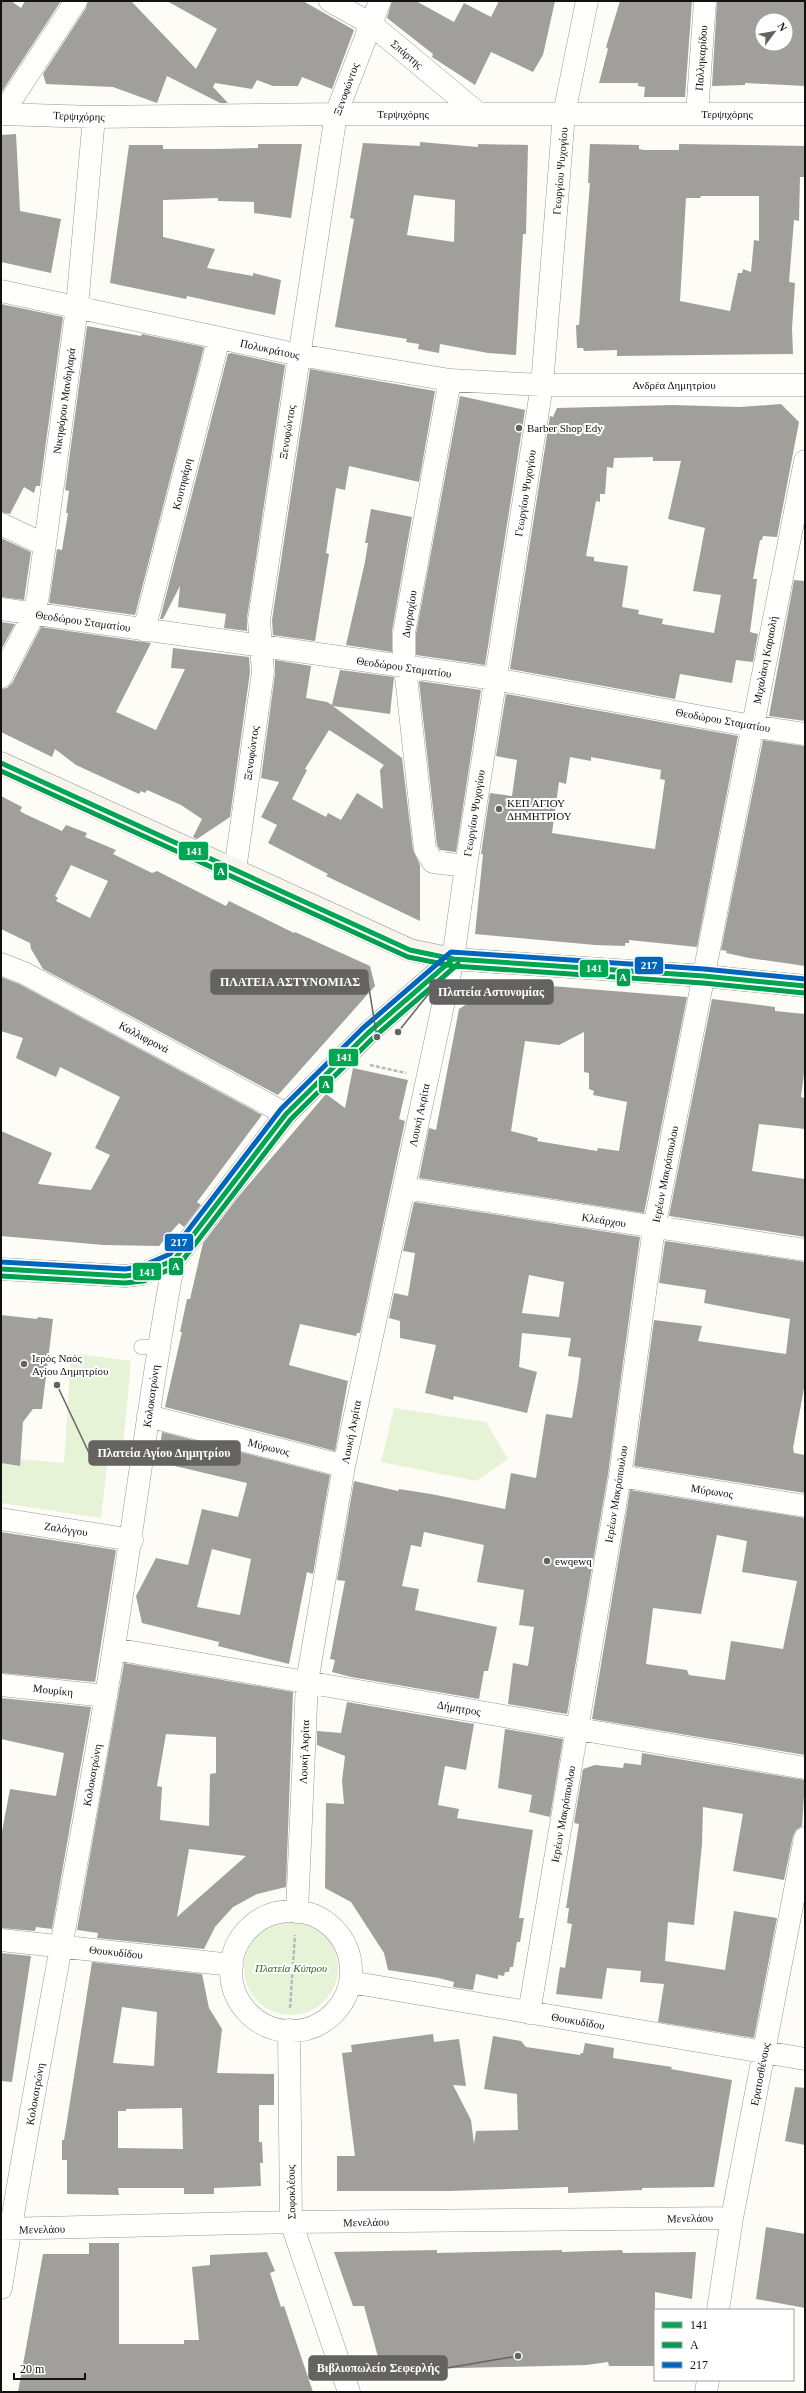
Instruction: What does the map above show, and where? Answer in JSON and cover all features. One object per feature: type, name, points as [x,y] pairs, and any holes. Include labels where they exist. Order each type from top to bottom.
[{"type":"main road","points":[[1,762],[410,950],[453,959],[704,976],[805,986]]},
{"type":"main road","points":[[1,1269],[125,1276],[142,1274],[174,1260],[286,1114],[342,1056],[453,959]]},
{"type":"street","name":"Τερψιχόρης","points":[[1,114],[76,1]]},
{"type":"street","name":"Σπάρτης","points":[[330,1],[371,24],[479,114]]},
{"type":"street","name":"Ξενοφώντος","points":[[235,870],[263,672],[259,620],[336,114],[380,1]]},
{"type":"street","name":"Γεωργίου Ψυχογίου","points":[[453,959],[495,679],[542,386],[564,114],[587,1]]},
{"type":"street","name":"Παλληκαρίδου","points":[[697,114],[706,1]]},
{"type":"street","name":"Τερψιχόρης","points":[[1,114],[94,118],[336,114],[805,114]]},
{"type":"street","name":"Νικηφόρου Μανδηλαρά","points":[[1,677],[34,614],[77,307],[94,118]]},
{"type":"street","name":"Πολυκράτους","points":[[1,291],[299,355],[450,380],[542,386]]},
{"type":"street","name":"Κουτηφάρη","points":[[144,630],[219,338]]},
{"type":"street","name":"Δυρραχίου","points":[[450,380],[404,633],[406,667],[426,849],[433,862],[466,866]]},
{"type":"street","name":"Ανδρέα Δημητρίου","points":[[542,386],[805,385]]},
{"type":"street","name":"Μιχαλάκη Καραολή","points":[[704,976],[805,461]]},
{"type":"street","points":[[1,524],[45,544]]},
{"type":"street","name":"Θεοδώρου Σταματίου","points":[[1,609],[495,679],[752,726],[805,734]]},
{"type":"street","name":"Λουκή Ακρίτα","points":[[297,1912],[306,1682],[344,1466],[453,959]]},
{"type":"street","name":"Καλλιφρονά","points":[[1,964],[24,973],[286,1114]]},
{"type":"street","name":"Ιερέων Μακρόπουλου","points":[[529,2013],[620,1476],[654,1228],[704,976]]},
{"type":"street","name":"Κλεάρχου","points":[[404,1188],[654,1228],[805,1250]]},
{"type":"street","name":"Κολοκοτρώνη","points":[[1,2288],[6,2229],[61,1946],[106,1696],[132,1540],[148,1416],[150,1347],[174,1260]]},
{"type":"street","name":"Μύρωνος","points":[[148,1416],[344,1466]]},
{"type":"street","name":"Μύρωνος","points":[[620,1476],[805,1506]]},
{"type":"street","name":"Ζαλόγγου","points":[[1,1519],[132,1540]]},
{"type":"street","name":"Δήμητρος","points":[[114,1649],[805,1768]]},
{"type":"street","name":"Μουρίκη","points":[[1,1685],[106,1696]]},
{"type":"street","name":"Ερατοσθένους","points":[[718,2309],[732,2218],[805,1838]]},
{"type":"street","points":[[297,1912],[321,1920],[340,1937],[348,1954],[350,1982],[340,2006],[330,2016],[311,2027],[289,2030],[265,2024],[246,2010],[234,1989],[232,1964],[240,1939],[254,1924],[271,1914],[297,1912]]},
{"type":"street","name":"Θουκυδίδου","points":[[1,1940],[232,1964]]},
{"type":"street","name":"Θουκυδίδου","points":[[350,1982],[805,2059]]},
{"type":"street","name":"Σοφοκλέους","points":[[289,2030],[291,2222],[349,2392]]},
{"type":"street","name":"Μενελάου","points":[[6,2229],[291,2222],[732,2218]]},
{"type":"street","points":[[706,2392],[708,2381]]},
{"type":"path","points":[[342,1056],[427,1078]]},
{"type":"path","points":[[289,2030],[297,1912]]},
{"type":"green space","points":[[71,1353],[131,1361],[123,1448],[109,1450],[101,1518],[1,1503],[1,1463],[19,1466],[20,1459],[64,1463]]},
{"type":"green space","points":[[394,1408],[486,1422],[508,1459],[476,1481],[381,1462]]},
{"type":"green space","name":"Πλατεία Κύπρου","points":[[291,1921],[309,1925],[324,1935],[334,1950],[338,1968],[334,1986],[324,2001],[309,2011],[291,2015],[273,2011],[258,2001],[248,1986],[244,1968],[248,1950],[258,1935],[273,1925]]},
{"type":"building","points":[[1,1],[11,1],[21,8],[25,1],[61,1],[1,93]]},
{"type":"building","points":[[88,1],[131,1],[196,69],[217,29],[167,1],[303,1],[354,30],[332,89],[302,77],[298,86],[273,86],[257,80],[252,89],[215,83],[213,87],[228,103],[220,103],[167,76],[157,103],[113,87],[46,84],[43,74],[86,8]]},
{"type":"building","points":[[392,1],[416,1],[454,22],[464,3],[491,17],[499,1],[555,1],[543,55],[533,72],[491,52],[475,85],[432,57],[433,54],[387,18]]},
{"type":"building","points":[[620,1],[692,1],[685,97],[644,97],[645,87],[638,86],[638,83],[599,83],[608,49],[606,47]]},
{"type":"building","points":[[717,1],[805,1],[805,86],[745,83],[745,85],[712,86]]},
{"type":"building","points":[[16,134],[20,211],[61,219],[51,273],[1,262],[1,135]]},
{"type":"building","points":[[420,142],[478,147],[478,144],[528,145],[526,234],[523,234],[516,355],[488,353],[440,344],[439,353],[418,349],[419,344],[406,342],[407,339],[335,327],[354,219],[350,218],[363,143],[420,146]],"holes":[[[414,195],[455,200],[454,242],[407,235]]]},
{"type":"building","points":[[258,144],[302,144],[291,218],[254,213],[254,202],[218,201],[218,198],[163,200],[163,237],[215,249],[207,268],[253,276],[253,273],[281,280],[275,315],[187,296],[186,299],[110,283],[129,145],[163,145],[163,149],[215,149],[258,148]]},
{"type":"building","points":[[590,144],[639,145],[639,149],[644,150],[679,150],[679,144],[805,146],[804,177],[800,177],[799,221],[794,220],[789,282],[795,283],[792,328],[793,354],[617,356],[617,350],[584,351],[583,348],[577,348],[576,325],[579,325],[590,183],[588,183]],"holes":[[[701,196],[759,196],[759,241],[754,240],[751,272],[743,269],[742,273],[738,273],[730,311],[680,301],[686,198],[700,198]]]},
{"type":"building","points":[[1,304],[63,317],[40,486],[36,486],[34,493],[24,487],[10,514],[1,512]]},
{"type":"building","points":[[87,326],[141,336],[142,334],[204,347],[135,615],[49,603],[57,549],[62,550],[68,513],[66,513],[69,491],[65,490]]},
{"type":"building","points":[[231,353],[285,365],[247,618],[247,631],[224,628],[226,614],[178,607],[180,586],[163,619],[160,619],[228,354]]},
{"type":"building","points":[[310,369],[435,391],[419,482],[349,466],[345,490],[336,488],[326,553],[329,554],[315,641],[273,635],[272,620]]},
{"type":"building","points":[[460,396],[525,410],[485,665],[416,655],[416,634]]},
{"type":"building","points":[[781,404],[799,422],[777,537],[763,536],[762,540],[760,540],[753,579],[757,579],[750,632],[758,634],[753,662],[736,660],[732,683],[680,674],[675,699],[510,669],[550,416],[553,417],[557,408],[672,405],[740,407]],"holes":[[[653,457],[653,461],[681,461],[668,519],[705,528],[693,591],[721,595],[714,633],[662,624],[663,619],[638,614],[639,610],[622,607],[628,566],[594,561],[594,557],[586,556],[596,501],[600,502],[600,494],[605,494],[607,467],[613,468],[614,458]]]},
{"type":"building","points":[[371,509],[412,517],[392,631],[392,652],[346,645],[365,562],[368,543],[365,543]]},
{"type":"building","points":[[1,538],[31,552],[24,600],[1,597]]},
{"type":"building","points":[[794,580],[805,581],[805,721],[769,716]]},
{"type":"building","points":[[1,622],[15,624],[1,650]]},
{"type":"building","points":[[41,627],[151,643],[116,712],[156,730],[185,669],[171,668],[173,648],[249,657],[250,672],[230,817],[197,839],[193,837],[202,819],[181,805],[147,790],[145,793],[141,791],[139,794],[76,765],[55,749],[52,757],[1,732],[1,689],[7,688],[12,683]]},
{"type":"building","points":[[275,660],[311,666],[306,698],[327,702],[332,705],[340,670],[394,677],[390,714],[333,706],[402,758],[413,850],[420,865],[420,921],[326,876],[328,874],[268,843],[277,825],[261,817],[279,782],[261,778],[275,674]],"holes":[[[329,730],[384,765],[380,770],[383,809],[357,793],[341,820],[328,813],[326,817],[292,799],[307,770],[305,769]]]},
{"type":"building","points":[[419,681],[481,690],[456,852],[440,850],[437,845]]},
{"type":"building","points":[[506,694],[738,736],[697,947],[629,940],[629,943],[625,943],[625,946],[595,945],[475,934],[483,854],[481,854],[490,793],[512,796],[517,760],[496,756]],"holes":[[[570,757],[591,761],[591,757],[661,770],[660,779],[665,780],[655,849],[552,833],[559,782],[566,784]]]},
{"type":"building","points":[[763,740],[805,746],[805,966],[749,958],[726,953],[727,951],[721,950]]},
{"type":"building","points":[[1,796],[22,807],[20,811],[25,814],[62,831],[66,825],[87,833],[85,837],[116,850],[113,854],[152,873],[157,871],[226,906],[229,901],[294,933],[295,932],[370,966],[375,986],[278,1095],[43,969],[31,949],[30,943],[1,929]],"holes":[[[71,865],[108,881],[90,918],[56,901],[58,898],[55,896]]]},
{"type":"building","points":[[1,977],[19,984],[262,1115],[197,1202],[201,1205],[184,1227],[179,1223],[159,1246],[104,1245],[1,1236],[1,1131],[52,1153],[38,1184],[91,1190],[110,1155],[95,1148],[120,1097],[60,1067],[56,1077],[16,1058],[23,1038],[1,1031]]},
{"type":"building","points":[[502,982],[687,997],[644,1213],[419,1178],[429,1128],[436,1130],[459,1009]],"holes":[[[584,1032],[584,1072],[589,1073],[589,1089],[594,1091],[593,1095],[627,1102],[619,1151],[598,1148],[597,1151],[537,1141],[538,1138],[511,1131],[525,1041],[559,1045]]]},
{"type":"building","points":[[712,999],[775,1007],[775,1011],[805,1014],[805,1066],[801,1097],[805,1098],[805,1129],[759,1124],[752,1171],[805,1179],[805,1237],[669,1216]]},
{"type":"building","points":[[353,1068],[408,1080],[399,1119],[405,1121],[360,1333],[357,1333],[356,1336],[300,1324],[289,1365],[348,1381],[335,1451],[165,1407],[182,1332],[180,1332],[187,1299],[190,1299],[203,1243],[238,1197],[326,1094],[345,1108]]},
{"type":"building","points":[[414,1202],[640,1237],[608,1474],[567,1714],[508,1704],[513,1663],[528,1666],[534,1627],[519,1625],[524,1590],[477,1582],[484,1545],[424,1532],[421,1547],[411,1545],[402,1586],[419,1589],[415,1610],[497,1627],[488,1671],[484,1671],[479,1699],[351,1677],[332,1672],[335,1660],[330,1659],[345,1581],[337,1580],[354,1481],[398,1491],[399,1489],[431,1494],[505,1509],[511,1473],[536,1478],[546,1414],[572,1418],[578,1383],[581,1358],[568,1356],[571,1338],[522,1333],[519,1367],[537,1372],[527,1413],[454,1396],[453,1400],[425,1393],[436,1345],[400,1338],[400,1321],[389,1318],[394,1293],[408,1296],[415,1253],[403,1251]],"holes":[[[529,1275],[564,1282],[559,1317],[522,1313]]]},
{"type":"building","points":[[665,1241],[805,1262],[805,1383],[793,1448],[794,1453],[805,1455],[805,1493],[634,1466],[654,1320],[702,1326],[698,1341],[786,1354],[790,1319],[704,1303],[706,1290],[659,1283]]},
{"type":"building","name":"Ιερός Ναός Αγίου Δημητρίου","points":[[1,1315],[37,1319],[38,1317],[53,1319],[42,1409],[33,1409],[23,1422],[20,1466],[1,1463]]},
{"type":"building","points":[[162,1432],[330,1475],[313,1574],[307,1572],[289,1664],[218,1646],[219,1642],[142,1623],[136,1596],[156,1558],[188,1565],[202,1509],[238,1517],[247,1483],[158,1462]],"holes":[[[212,1549],[251,1559],[240,1615],[197,1607]]]},
{"type":"building","points":[[630,1490],[805,1518],[805,1755],[592,1719]],"holes":[[[717,1535],[747,1541],[742,1572],[797,1581],[783,1649],[731,1641],[725,1680],[689,1675],[687,1670],[646,1664],[653,1608],[701,1614]]]},
{"type":"building","points":[[1,1532],[116,1550],[95,1682],[1,1673]]},
{"type":"building","points":[[124,1663],[293,1692],[286,1887],[257,1894],[233,1907],[215,1927],[204,1949],[97,1938],[98,1933],[77,1930]],"holes":[[[166,1734],[216,1737],[216,1773],[210,1774],[209,1826],[160,1820],[162,1787],[157,1786]],[[189,1849],[246,1856],[177,1917]]]},
{"type":"building","points":[[1,1698],[91,1707],[52,1929],[36,1927],[35,1931],[1,1928],[1,1837],[10,1789],[56,1796],[64,1753],[1,1739]]},
{"type":"building","points":[[347,1702],[474,1724],[466,1770],[445,1766],[438,1805],[459,1809],[457,1818],[533,1830],[519,1918],[524,1918],[520,1942],[517,1942],[513,1967],[510,1967],[509,1972],[505,1972],[504,1976],[498,1975],[498,1979],[476,1974],[473,1990],[453,1987],[454,1982],[439,1978],[388,1970],[384,1953],[351,1902],[325,1888],[326,1803],[344,1804],[342,1781],[345,1756],[317,1745],[317,1731],[341,1733]]},
{"type":"building","points":[[505,1729],[563,1739],[550,1817],[529,1812],[532,1795],[498,1788]]},
{"type":"building","points":[[642,1753],[805,1780],[802,1826],[796,1830],[793,1836],[784,1880],[733,1871],[743,1814],[703,1807],[702,1844],[694,1925],[668,1922],[665,1961],[725,1970],[734,1911],[777,1918],[754,2038],[658,2022],[664,1984],[640,1982],[641,1971],[607,1968],[602,1999],[556,1994],[560,1967],[565,1968],[572,1924],[567,1923],[569,1908],[566,1908],[579,1824],[574,1823],[583,1769],[595,1765],[623,1768],[624,1763],[641,1765]]},
{"type":"building","points":[[1,1953],[31,1956],[12,2082],[1,2081]]},
{"type":"building","points":[[92,1962],[202,1974],[209,2008],[222,2029],[217,2073],[274,2074],[274,2105],[259,2105],[259,2142],[262,2142],[263,2163],[260,2163],[261,2186],[214,2188],[214,2194],[184,2194],[184,2188],[118,2188],[119,2195],[67,2194],[67,2160],[62,2160],[62,2140],[64,2140]],"holes":[[[122,2007],[157,2012],[154,2066],[113,2063]],[[182,2108],[183,2149],[118,2148],[118,2111],[126,2111],[126,2109]]]},
{"type":"building","points":[[433,2034],[434,2042],[459,2039],[466,2086],[453,2085],[471,2120],[474,2144],[476,2131],[518,2130],[517,2094],[484,2089],[493,2036],[521,2041],[526,2047],[580,2055],[583,2053],[585,2043],[614,2048],[613,2058],[672,2067],[671,2069],[732,2080],[714,2187],[642,2188],[642,2190],[568,2193],[568,2187],[449,2191],[337,2191],[337,2156],[355,2156],[342,2053],[352,2052],[351,2045]]},
{"type":"building","points":[[795,2087],[805,2088],[805,2145],[785,2141]]},
{"type":"building","points":[[766,2227],[805,2234],[805,2308],[756,2299]]},
{"type":"building","points":[[89,2243],[119,2243],[119,2344],[184,2344],[184,2340],[199,2340],[192,2267],[210,2265],[210,2255],[267,2252],[275,2271],[270,2273],[281,2307],[284,2306],[313,2392],[18,2392],[43,2254],[89,2254]]},
{"type":"building","points":[[437,2250],[437,2253],[622,2250],[623,2253],[696,2252],[692,2299],[655,2292],[654,2366],[609,2366],[608,2362],[587,2365],[421,2369],[421,2364],[380,2364],[364,2306],[353,2306],[334,2252]]},
{"type":"transit line","name":"141","points":[[1,763],[410,950],[453,959],[704,976],[805,986]]},
{"type":"transit line","name":"Α","points":[[1,771],[408,957],[453,966],[703,983],[804,993]]},
{"type":"transit line","name":"217","points":[[1,1262],[125,1269],[140,1267],[170,1254],[281,1109],[363,1028],[451,952],[704,969],[805,979]]},
{"type":"transit line","name":"141","points":[[1,1269],[125,1276],[142,1274],[174,1260],[286,1114],[368,1033],[453,959]]},
{"type":"transit line","name":"Α","points":[[1,1276],[125,1283],[144,1281],[179,1265],[291,1119],[373,1038],[458,964]]},
{"type":"place","name":"Barber Shop Edy","points":[[519,428]]},
{"type":"place","name":"ΚΕΠ ΑΓΙΟΥ ΔΗΜΗΤΡΙΟΥ","points":[[499,809]]},
{"type":"place","name":"Πλατεία Αστυνομίας","points":[[398,1032]]},
{"type":"place","name":"ΠΛΑΤΕΙΑ ΑΣΤΥΝΟΜΙΑΣ","points":[[377,1037]]},
{"type":"place","name":"Ιερός Ναός Αγίου Δημητρίου","points":[[24,1364]]},
{"type":"place","name":"Πλατεία Αγίου Δημητρίου","points":[[57,1385]]},
{"type":"place","name":"ewqewq","points":[[547,1561]]},
{"type":"place","name":"Βιβλιοπωλείο Σεφερλής","points":[[518,2356]]}]
